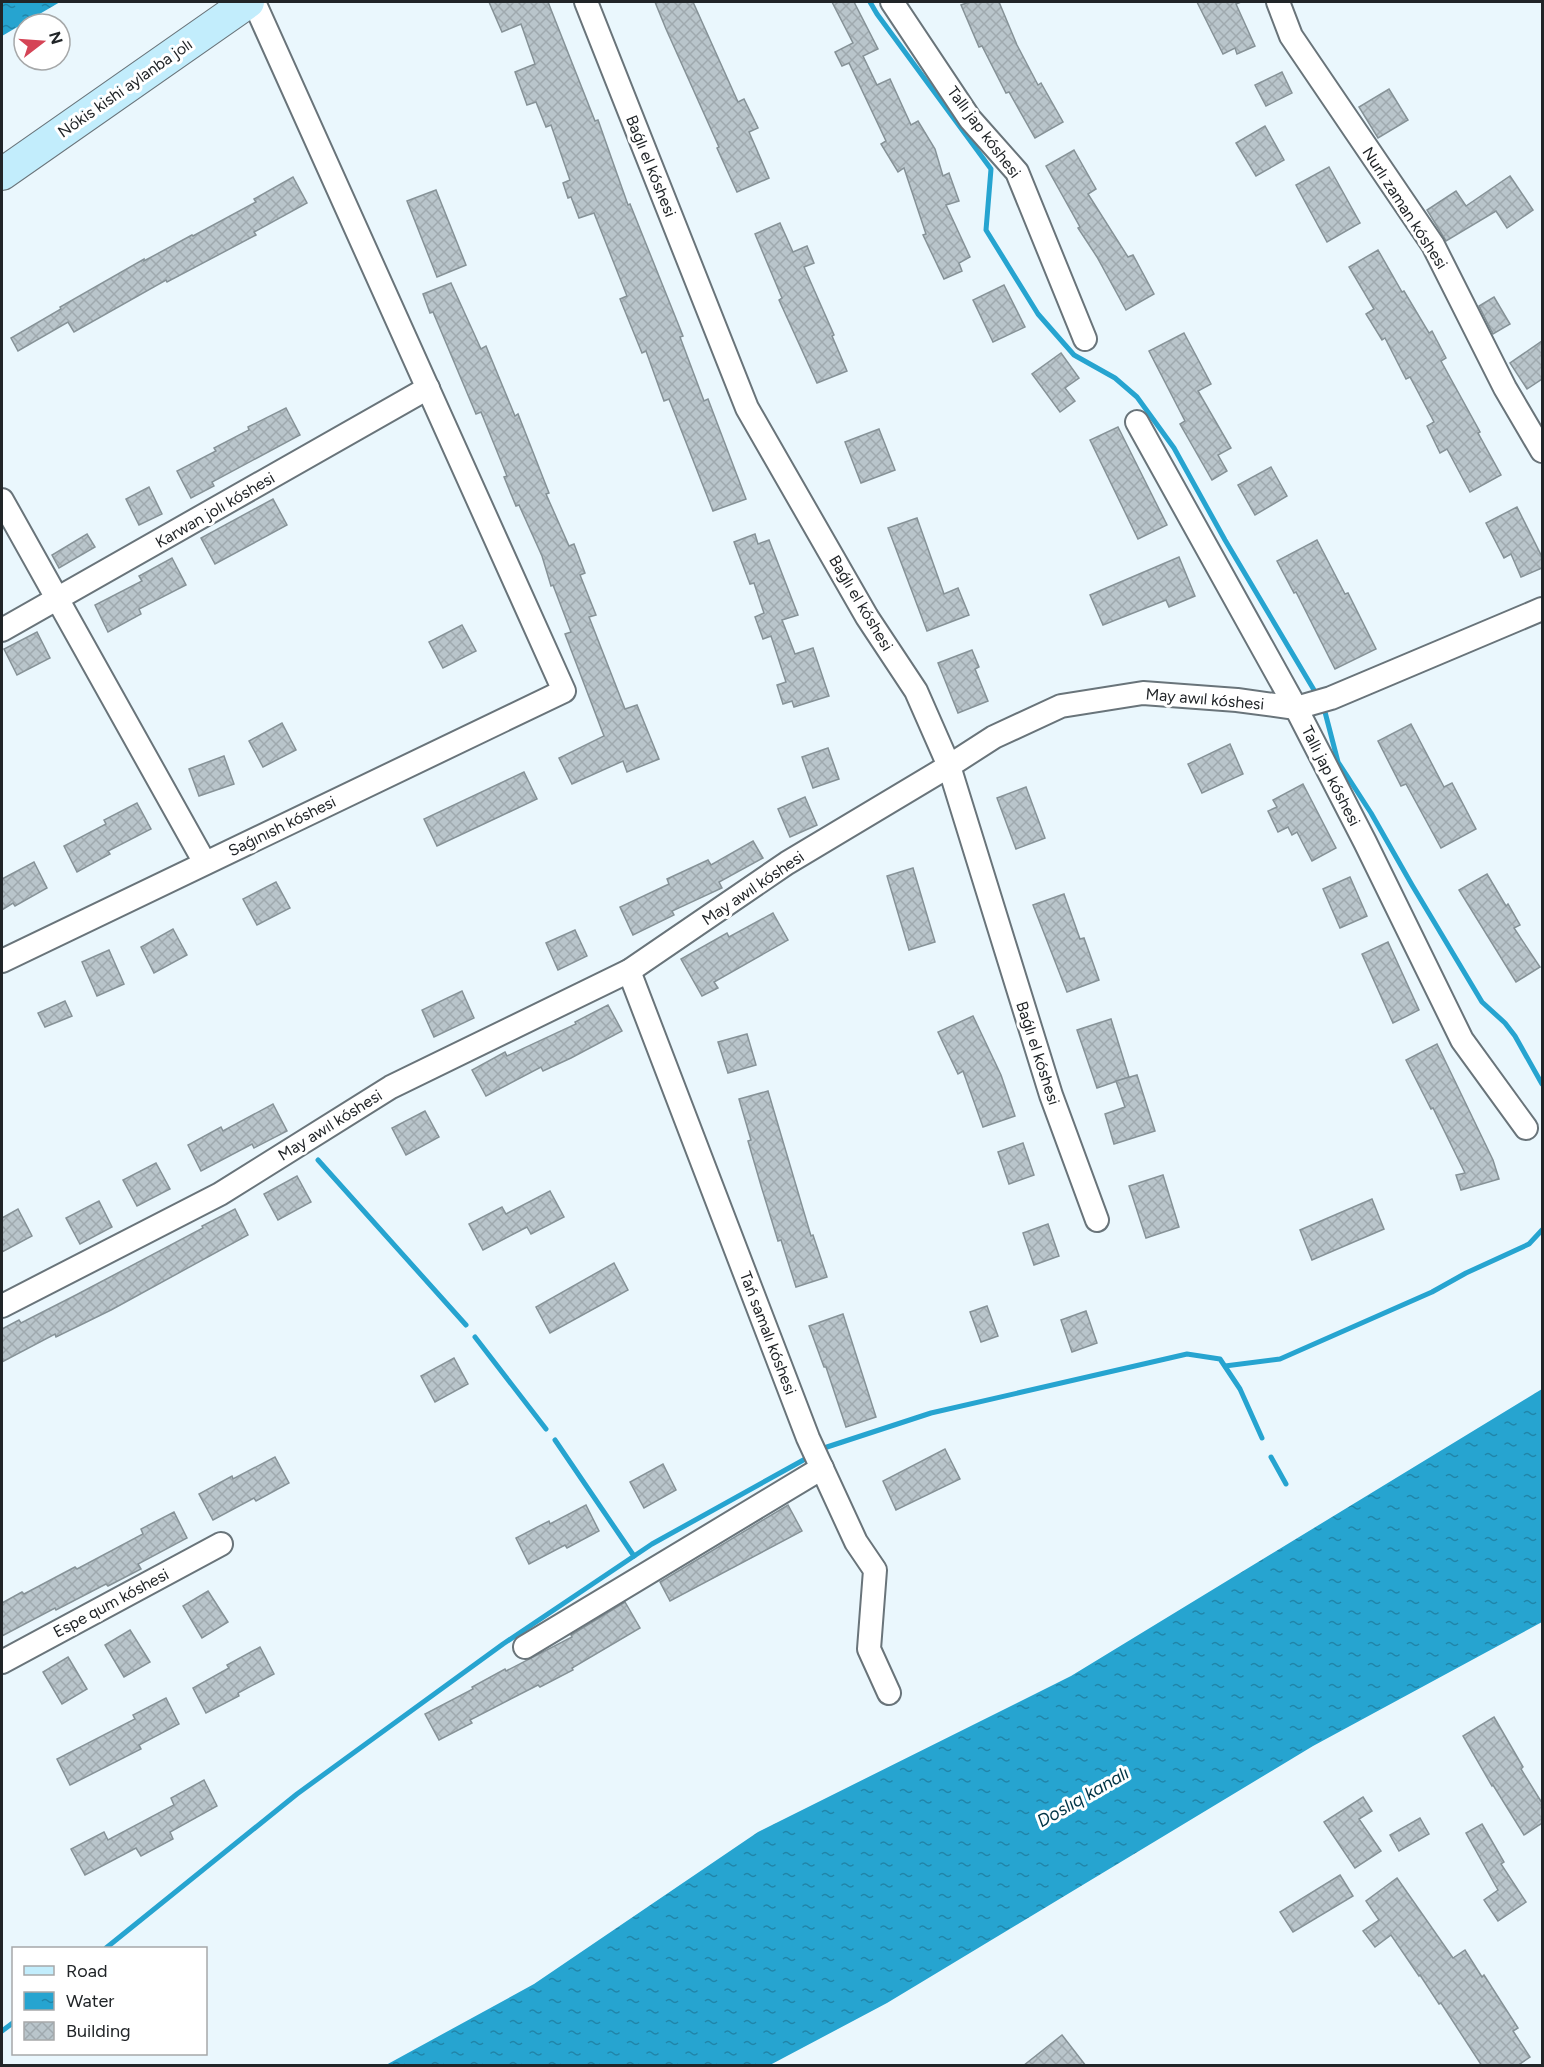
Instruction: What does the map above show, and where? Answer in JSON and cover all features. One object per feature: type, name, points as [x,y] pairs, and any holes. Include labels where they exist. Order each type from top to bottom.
[{"type":"main road","name":"Nókis kishi aylanba jolı","points":[[2,174],[248,2]]},
{"type":"street","points":[[254,2],[428,388]]},
{"type":"street","name":"Baǵlı el kóshesi","points":[[586,2],[747,408],[867,617],[916,691],[949,766],[1051,1095],[1097,1220]]},
{"type":"street","name":"Tallı jap kóshesi","points":[[892,2],[970,119],[1017,172],[1085,339]]},
{"type":"street","name":"Nurlı zaman kóshesi","points":[[1278,2],[1291,36],[1432,245],[1505,388],[1542,452]]},
{"type":"street","name":"Karwan jolı kóshesi","points":[[2,630],[428,388]]},
{"type":"street","name":"Saǵınısh kóshesi","points":[[2,961],[564,692],[428,388]]},
{"type":"street","name":"Tallı jap kóshesi","points":[[1137,422],[1296,708],[1462,1040],[1526,1128]]},
{"type":"street","points":[[2,500],[205,863]]},
{"type":"street","name":"May awıl kóshesi","points":[[2,1306],[220,1194],[391,1088],[629,971],[788,863],[994,737],[1061,706],[1143,693],[1238,700],[1296,708],[1331,698],[1542,609]]},
{"type":"street","name":"Tań samalı kóshesi","points":[[629,971],[808,1438],[856,1542],[874,1570],[869,1649],[889,1693]]},
{"type":"street","points":[[525,1647],[822,1468]]},
{"type":"street","name":"Espe qum kóshesi","points":[[2,1662],[220,1544]]},
{"type":"water","points":[[2,2],[60,2],[43,12],[12,12],[12,30],[2,36]]},
{"type":"water","name":"Doslıq kanalı","points":[[1542,1389],[1542,1622],[1313,1746],[887,2003],[770,2065],[386,2065],[534,1984],[758,1832],[1071,1676]]},
{"type":"building","points":[[489,2],[548,2],[595,121],[598,120],[628,205],[630,204],[683,336],[680,337],[704,401],[708,399],[746,499],[713,511],[669,399],[664,401],[646,351],[642,353],[620,299],[627,296],[594,213],[579,218],[563,183],[570,180],[551,125],[546,127],[536,102],[527,105],[515,72],[535,64],[521,24],[502,32]]},
{"type":"building","points":[[655,2],[693,2],[738,102],[744,99],[758,128],[749,132],[769,178],[737,192]]},
{"type":"building","points":[[832,2],[854,2],[878,49],[863,56],[877,85],[890,79],[911,125],[918,121],[935,149],[943,176],[949,173],[959,201],[946,205],[970,257],[959,263],[962,271],[944,279],[923,235],[926,234],[904,168],[898,172],[881,144],[886,141],[849,63],[842,66],[835,52],[853,43]]},
{"type":"building","points":[[969,2],[999,2],[1017,45],[1038,85],[1041,83],[1063,122],[1035,138],[1009,92],[1006,93],[982,46],[979,47],[961,5]]},
{"type":"building","points":[[1197,2],[1241,2],[1236,4],[1255,46],[1237,54],[1235,48],[1223,54]]},
{"type":"building","points":[[1282,72],[1292,93],[1266,106],[1255,85]]},
{"type":"building","points":[[1389,89],[1408,120],[1378,138],[1359,107]]},
{"type":"building","points":[[1265,126],[1284,160],[1256,176],[1236,143]]},
{"type":"building","points":[[1074,150],[1096,189],[1088,194],[1128,257],[1133,255],[1154,294],[1126,310],[1078,228],[1080,227],[1046,166]]},
{"type":"building","points":[[1329,167],[1360,223],[1327,242],[1296,185]]},
{"type":"building","points":[[1510,176],[1533,210],[1507,228],[1496,211],[1446,241],[1427,210],[1456,191],[1466,206]]},
{"type":"building","points":[[293,177],[307,203],[254,232],[256,235],[167,282],[166,280],[74,332],[68,322],[18,351],[11,338],[144,259],[144,261],[256,202],[254,199]]},
{"type":"building","points":[[436,190],[466,265],[437,277],[407,201]]},
{"type":"building","points":[[780,223],[793,252],[807,246],[814,263],[804,267],[847,371],[817,383],[779,300],[782,298],[755,234]]},
{"type":"building","points":[[1378,250],[1429,333],[1432,331],[1446,358],[1441,361],[1501,475],[1470,492],[1447,449],[1440,453],[1427,426],[1434,422],[1410,377],[1406,379],[1385,338],[1382,340],[1366,314],[1374,309],[1349,267]]},
{"type":"building","points":[[451,283],[481,349],[486,346],[515,416],[518,414],[549,493],[546,494],[569,546],[574,544],[585,573],[580,575],[596,615],[589,617],[625,709],[637,705],[659,759],[627,772],[623,761],[572,784],[559,758],[604,736],[565,634],[571,632],[553,585],[551,586],[542,556],[519,505],[516,506],[504,477],[507,476],[481,412],[476,414],[433,312],[430,313],[423,294]]},
{"type":"building","points":[[1004,285],[1025,327],[993,342],[973,300]]},
{"type":"building","points":[[1494,297],[1510,324],[1493,334],[1479,306]]},
{"type":"building","points":[[1184,333],[1211,384],[1198,391],[1231,448],[1218,455],[1227,471],[1212,480],[1180,424],[1185,421],[1149,351]]},
{"type":"building","points":[[1542,341],[1542,379],[1527,389],[1510,363]]},
{"type":"building","points":[[1061,353],[1079,378],[1065,388],[1075,401],[1060,412],[1032,374]]},
{"type":"building","points":[[286,408],[300,435],[212,482],[214,486],[191,498],[177,471],[216,451],[214,448],[249,430],[248,427]]},
{"type":"building","points":[[1118,427],[1167,525],[1138,539],[1090,440]]},
{"type":"building","points":[[879,429],[895,470],[861,483],[845,442]]},
{"type":"building","points":[[1271,467],[1287,496],[1255,515],[1238,485]]},
{"type":"building","points":[[149,487],[162,514],[139,525],[126,499]]},
{"type":"building","points":[[273,499],[287,525],[215,564],[201,538]]},
{"type":"building","points":[[1517,507],[1542,557],[1542,568],[1521,577],[1511,554],[1504,558],[1486,523]]},
{"type":"building","points":[[917,518],[944,594],[958,588],[969,615],[927,631],[888,528]]},
{"type":"building","points":[[87,534],[95,547],[59,568],[52,555]]},
{"type":"building","points":[[755,534],[758,544],[769,540],[798,615],[782,620],[795,654],[813,648],[829,696],[794,707],[792,701],[783,704],[777,685],[786,682],[771,636],[763,639],[755,617],[764,613],[754,583],[750,584],[734,542]]},
{"type":"building","points":[[1317,540],[1345,594],[1348,593],[1376,649],[1335,669],[1296,592],[1294,593],[1277,561]]},
{"type":"building","points":[[1179,557],[1195,596],[1169,607],[1166,600],[1103,625],[1090,595]]},
{"type":"building","points":[[172,558],[186,585],[139,609],[141,614],[108,632],[95,605],[142,581],[139,576]]},
{"type":"building","points":[[462,625],[476,651],[443,668],[429,642]]},
{"type":"building","points":[[37,632],[50,658],[17,675],[4,649]]},
{"type":"building","points":[[972,650],[979,667],[975,669],[988,701],[958,713],[938,663]]},
{"type":"building","points":[[282,723],[296,750],[263,767],[249,741]]},
{"type":"building","points":[[1411,724],[1444,787],[1452,783],[1476,829],[1441,848],[1406,784],[1401,786],[1378,741]]},
{"type":"building","points":[[1230,744],[1243,774],[1202,793],[1188,764]]},
{"type":"building","points":[[828,748],[839,779],[813,788],[802,757]]},
{"type":"building","points":[[224,756],[234,784],[199,796],[189,769]]},
{"type":"building","points":[[524,772],[537,799],[437,846],[424,819]]},
{"type":"building","points":[[1303,784],[1336,848],[1312,861],[1297,832],[1292,835],[1288,827],[1278,832],[1268,811],[1277,807],[1273,800]]},
{"type":"building","points":[[1026,787],[1045,838],[1016,849],[997,798]]},
{"type":"building","points":[[805,797],[817,825],[790,837],[778,809]]},
{"type":"building","points":[[137,803],[151,829],[108,851],[110,854],[77,872],[64,846],[106,824],[104,820]]},
{"type":"building","points":[[753,841],[763,858],[719,882],[722,888],[672,911],[674,915],[633,935],[620,907],[669,884],[667,879],[708,860],[711,865]]},
{"type":"building","points":[[34,862],[47,888],[15,906],[13,903],[2,910],[2,879]]},
{"type":"building","points":[[913,868],[935,942],[909,950],[887,876]]},
{"type":"building","points":[[1487,874],[1520,925],[1514,928],[1540,967],[1516,982],[1459,890]]},
{"type":"building","points":[[1350,877],[1367,916],[1340,928],[1323,889]]},
{"type":"building","points":[[276,882],[290,908],[257,925],[243,899]]},
{"type":"building","points":[[1064,894],[1080,939],[1084,938],[1099,980],[1067,992],[1033,905]]},
{"type":"building","points":[[773,913],[788,940],[714,982],[718,988],[702,996],[681,959],[727,933],[729,937]]},
{"type":"building","points":[[173,929],[187,955],[154,973],[141,947]]},
{"type":"building","points":[[575,930],[587,956],[558,970],[546,943]]},
{"type":"building","points":[[1388,942],[1419,1010],[1393,1023],[1362,954]]},
{"type":"building","points":[[109,950],[124,984],[97,996],[82,962]]},
{"type":"building","points":[[462,991],[474,1018],[434,1037],[422,1010]]},
{"type":"building","points":[[65,1001],[72,1016],[45,1027],[38,1013]]},
{"type":"building","points":[[608,1005],[622,1031],[543,1071],[541,1067],[486,1096],[472,1070],[505,1052],[507,1056],[576,1024],[575,1022]]},
{"type":"building","points":[[973,1016],[1001,1075],[1015,1116],[983,1127],[963,1071],[958,1074],[938,1032]]},
{"type":"building","points":[[1111,1019],[1129,1077],[1097,1088],[1077,1030]]},
{"type":"building","points":[[747,1034],[756,1065],[728,1073],[718,1042]]},
{"type":"building","points":[[1437,1044],[1493,1160],[1499,1179],[1461,1190],[1456,1175],[1465,1173],[1406,1060]]},
{"type":"building","points":[[1137,1075],[1155,1131],[1114,1144],[1105,1114],[1125,1107],[1116,1081]]},
{"type":"building","points":[[768,1091],[811,1236],[813,1235],[827,1277],[796,1287],[781,1240],[778,1241],[762,1189],[739,1099]]},
{"type":"building","points":[[273,1104],[287,1131],[254,1148],[252,1144],[201,1171],[188,1145],[221,1127],[223,1131]]},
{"type":"building","points":[[425,1111],[439,1137],[406,1155],[392,1128]]},
{"type":"building","points":[[1023,1143],[1034,1175],[1009,1184],[998,1152]]},
{"type":"building","points":[[156,1163],[170,1189],[137,1206],[123,1180]]},
{"type":"building","points":[[1163,1175],[1179,1227],[1146,1238],[1129,1186]]},
{"type":"building","points":[[297,1176],[311,1202],[278,1220],[264,1194]]},
{"type":"building","points":[[550,1191],[564,1217],[531,1234],[527,1227],[483,1250],[469,1224],[502,1207],[506,1214]]},
{"type":"building","points":[[1372,1199],[1384,1229],[1312,1260],[1300,1230]]},
{"type":"building","points":[[99,1201],[112,1227],[80,1244],[66,1218]]},
{"type":"building","points":[[18,1209],[32,1236],[2,1252],[2,1218]]},
{"type":"building","points":[[235,1209],[248,1235],[111,1310],[56,1337],[55,1334],[2,1362],[2,1329],[19,1320],[21,1323],[76,1295]]},
{"type":"building","points":[[1048,1224],[1059,1256],[1034,1265],[1023,1233]]},
{"type":"building","points":[[614,1263],[628,1290],[550,1333],[536,1307]]},
{"type":"building","points":[[987,1306],[998,1336],[981,1342],[970,1312]]},
{"type":"building","points":[[1086,1311],[1097,1343],[1072,1352],[1061,1320]]},
{"type":"building","points":[[843,1314],[876,1417],[846,1427],[826,1367],[824,1367],[809,1326]]},
{"type":"building","points":[[454,1358],[468,1384],[435,1402],[421,1376]]},
{"type":"building","points":[[945,1449],[960,1479],[896,1510],[883,1481]]},
{"type":"building","points":[[275,1457],[289,1483],[256,1501],[254,1498],[213,1520],[199,1494]]},
{"type":"building","points":[[663,1464],[676,1490],[644,1508],[630,1482]]},
{"type":"building","points":[[586,1505],[599,1531],[567,1548],[565,1545],[529,1564],[516,1538],[549,1521],[550,1524]]},
{"type":"building","points":[[788,1505],[802,1531],[670,1601],[660,1582]]},
{"type":"building","points":[[174,1512],[187,1538],[138,1564],[141,1569],[56,1610],[55,1608],[2,1636],[2,1603],[75,1567],[77,1569],[143,1534],[141,1529]]},
{"type":"building","points":[[208,1591],[228,1622],[202,1638],[183,1606]]},
{"type":"building","points":[[625,1602],[640,1628],[572,1668],[573,1670],[470,1720],[472,1723],[439,1740],[425,1714],[505,1669],[506,1671],[572,1637],[571,1635]]},
{"type":"building","points":[[130,1630],[150,1662],[124,1677],[105,1645]]},
{"type":"building","points":[[260,1647],[274,1674],[206,1713],[193,1688],[229,1668],[227,1665]]},
{"type":"building","points":[[68,1657],[87,1689],[62,1704],[43,1672]]},
{"type":"building","points":[[166,1698],[179,1724],[139,1745],[141,1749],[70,1785],[57,1759],[135,1719],[133,1715]]},
{"type":"building","points":[[1494,1717],[1542,1803],[1542,1823],[1524,1835],[1463,1736]]},
{"type":"building","points":[[204,1780],[217,1806],[170,1832],[173,1839],[141,1856],[136,1848],[85,1875],[71,1849],[104,1832],[108,1840],[174,1805],[171,1798]]},
{"type":"building","points":[[1363,1797],[1372,1811],[1359,1819],[1381,1851],[1355,1868],[1324,1822]]},
{"type":"building","points":[[1420,1818],[1429,1834],[1399,1851],[1390,1835]]},
{"type":"building","points":[[1482,1824],[1504,1862],[1501,1864],[1526,1902],[1498,1921],[1484,1900],[1498,1890],[1466,1833]]},
{"type":"building","points":[[1340,1875],[1353,1896],[1293,1932],[1280,1912]]},
{"type":"building","points":[[1397,1878],[1453,1958],[1465,1950],[1518,2028],[1513,2031],[1530,2057],[1517,2066],[1482,2066],[1441,2003],[1439,2004],[1391,1935],[1375,1947],[1363,1931],[1379,1920],[1366,1901]]},
{"type":"building","points":[[1062,2035],[1086,2066],[1023,2066]]},
{"type":"waterway","points":[[870,2],[991,169],[986,230],[1038,314],[1074,355],[1115,378],[1137,397],[1174,448],[1225,540],[1314,690]]},
{"type":"waterway","points":[[1325,712],[1338,762],[1371,813],[1482,1002],[1505,1023],[1515,1036],[1542,1084]]},
{"type":"waterway","points":[[318,1160],[466,1325]]},
{"type":"waterway","points":[[1225,1366],[1280,1359],[1432,1292],[1466,1273],[1529,1244],[1542,1230]]},
{"type":"waterway","points":[[475,1337],[546,1429]]},
{"type":"waterway","points":[[827,1447],[931,1413],[1187,1354],[1220,1359],[1240,1389],[1262,1438]]},
{"type":"waterway","points":[[555,1440],[634,1556]]},
{"type":"waterway","points":[[1271,1457],[1286,1484]]},
{"type":"waterway","points":[[107,1947],[297,1794],[503,1644],[652,1544],[807,1458]]},
{"type":"waterway","points":[[2,2031],[12,2024]]}]
